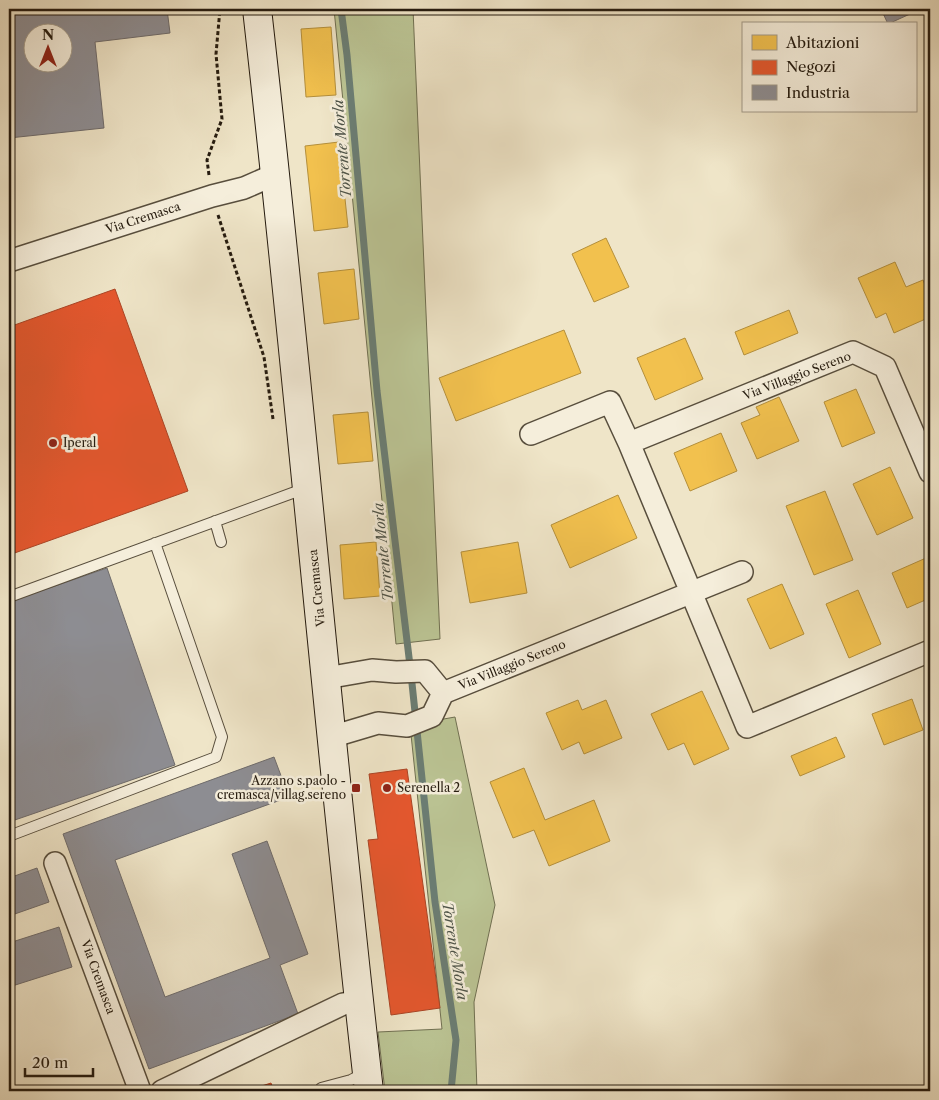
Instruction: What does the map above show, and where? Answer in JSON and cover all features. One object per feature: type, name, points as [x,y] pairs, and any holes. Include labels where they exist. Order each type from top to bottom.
[{"type":"main road","name":"Via Cremasca","points":[[257,9],[276,174],[331,737],[368,1081]]},
{"type":"street","name":"Via Cremasca","points":[[9,261],[212,196],[244,188],[276,174]]},
{"type":"street","name":"Via Villaggio Sereno","points":[[629,444],[853,352],[885,367],[930,472]]},
{"type":"street","points":[[531,434],[610,402],[747,727],[930,651]]},
{"type":"street","name":"Via Villaggio Sereno","points":[[331,737],[378,724],[407,726],[432,716],[443,692],[742,572]]},
{"type":"street","name":"Via Villaggio Sereno","points":[[326,678],[372,670],[396,672],[425,671],[443,692]]},
{"type":"street","name":"Via Cremasca","points":[[55,862],[140,1091]]},
{"type":"street","points":[[162,1091],[343,1004],[360,1007]]},
{"type":"lane","points":[[9,597],[307,488]]},
{"type":"lane","points":[[214,522],[221,542]]},
{"type":"lane","points":[[9,836],[216,757],[222,737],[155,543]]},
{"type":"lane","points":[[320,1091],[321,1088],[351,1080],[368,1081]]},
{"type":"path","points":[[220,9],[216,54],[222,119],[207,160],[212,196],[264,357],[273,422]]},
{"type":"green space","points":[[334,9],[413,9],[440,639],[396,644]]},
{"type":"green space","points":[[455,717],[495,905],[474,1002],[477,1091],[385,1091],[378,1032],[442,1029],[410,725]]},
{"type":"building: Abitazioni","points":[[331,27],[336,95],[306,97],[301,29]]},
{"type":"building: Abitazioni","points":[[339,142],[348,227],[314,231],[305,146]]},
{"type":"building: Abitazioni","points":[[606,238],[629,287],[594,302],[572,254]]},
{"type":"building: Abitazioni","points":[[895,262],[906,287],[923,280],[930,297],[930,317],[894,333],[886,313],[876,318],[858,278]]},
{"type":"building: Abitazioni","points":[[354,269],[359,319],[324,324],[318,273]]},
{"type":"building: Abitazioni","points":[[789,310],[798,333],[744,355],[735,332]]},
{"type":"building: Abitazioni","points":[[564,330],[581,373],[456,421],[439,378]]},
{"type":"building: Abitazioni","points":[[685,338],[703,379],[655,400],[637,358]]},
{"type":"building: Abitazioni","points":[[856,389],[875,433],[842,447],[824,402]]},
{"type":"building: Abitazioni","points":[[779,397],[799,441],[757,459],[741,423],[760,415],[756,407]]},
{"type":"building: Abitazioni","points":[[368,412],[373,461],[338,464],[333,415]]},
{"type":"building: Abitazioni","points":[[721,433],[737,471],[690,491],[674,453]]},
{"type":"building: Abitazioni","points":[[890,467],[913,518],[877,535],[853,484]]},
{"type":"building: Abitazioni","points":[[825,491],[853,560],[814,575],[786,506]]},
{"type":"building: Abitazioni","points":[[618,495],[637,538],[570,568],[551,525]]},
{"type":"building: Abitazioni","points":[[376,542],[380,596],[344,599],[340,545]]},
{"type":"building: Abitazioni","points":[[518,542],[527,593],[470,603],[461,552]]},
{"type":"building: Abitazioni","points":[[926,558],[930,567],[930,598],[907,608],[892,573]]},
{"type":"building: Abitazioni","points":[[782,584],[804,634],[770,649],[747,599]]},
{"type":"building: Abitazioni","points":[[858,590],[881,644],[849,658],[826,604]]},
{"type":"building: Abitazioni","points":[[702,691],[729,749],[694,765],[684,743],[668,750],[651,714]]},
{"type":"building: Abitazioni","points":[[912,699],[923,730],[884,745],[872,714]]},
{"type":"building: Abitazioni","points":[[578,700],[582,710],[606,700],[622,738],[584,754],[579,742],[562,750],[546,713]]},
{"type":"building: Abitazioni","points":[[836,737],[845,757],[800,776],[791,756]]},
{"type":"building: Abitazioni","points":[[524,768],[545,820],[594,800],[610,841],[549,866],[534,830],[513,838],[490,782]]},
{"type":"building: Negozi","points":[[115,289],[188,491],[9,555],[9,327]]},
{"type":"building: Negozi","points":[[407,769],[440,1008],[391,1015],[368,840],[378,839],[369,774]]},
{"type":"building: Negozi","points":[[271,1083],[274,1091],[246,1091]]},
{"type":"building: Industria","points":[[9,9],[167,9],[170,33],[95,42],[104,128],[9,138]]},
{"type":"building: Industria","points":[[881,9],[921,9],[892,22],[887,22]]},
{"type":"building: Industria","points":[[107,568],[175,765],[9,822],[9,602]]},
{"type":"building: Industria","points":[[274,757],[289,797],[115,860],[165,997],[270,958],[232,854],[267,841],[308,954],[280,965],[298,1014],[149,1069],[63,834]]},
{"type":"building: Industria","points":[[37,868],[49,902],[9,916],[9,878]]},
{"type":"building: Industria","points":[[59,927],[72,967],[9,987],[9,943]]},
{"type":"waterway","name":"Torrente Morla","points":[[341,9],[347,55],[377,391],[411,674],[435,902],[456,1040],[451,1091]]},
{"type":"place","name":"Iperal","points":[[53,443]]},
{"type":"place","name":"Azzano s.paolo - cremasca/villag.sereno","points":[[356,788]]},
{"type":"place","name":"Serenella 2","points":[[387,788]]}]
